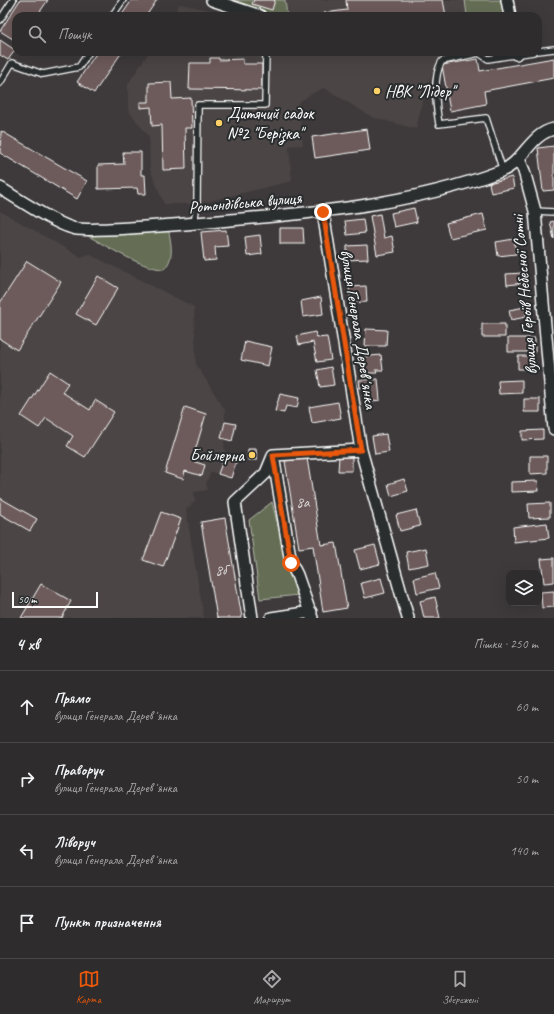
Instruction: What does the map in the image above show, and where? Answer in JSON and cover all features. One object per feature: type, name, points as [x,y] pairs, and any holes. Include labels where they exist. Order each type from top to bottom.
[{"type":"street","points":[[212,0],[248,12]]},
{"type":"street","points":[[507,0],[509,12]]},
{"type":"street","name":"Ротондівська вулиця","points":[[0,188],[50,218],[76,229],[130,228],[194,224],[323,212],[425,194],[503,171],[519,159],[531,142],[548,130],[554,129]]},
{"type":"street","name":"вулиця Героїв Небесної Сотні","points":[[519,159],[535,211],[551,370],[554,429]]},
{"type":"street","name":"вулиця Генерала Деревʼянка","points":[[323,212],[361,450],[408,618]]},
{"type":"street","points":[[273,455],[361,450]]},
{"type":"street","points":[[271,618],[312,615],[291,563],[273,455]]},
{"type":"street","points":[[252,618],[235,502],[266,473],[273,455]]},
{"type":"lane","points":[[0,20],[13,0]]},
{"type":"lane","points":[[115,12],[123,0]]},
{"type":"lane","points":[[542,50],[554,49]]},
{"type":"lane","points":[[0,83],[12,63],[43,74],[79,67],[86,56]]},
{"type":"lane","points":[[194,224],[197,204],[198,105],[265,105],[266,56]]},
{"type":"lane","points":[[465,56],[442,61],[438,67],[435,102],[439,124],[486,118],[503,171]]},
{"type":"lane","points":[[484,56],[488,59],[502,56]]},
{"type":"lane","points":[[535,211],[554,212]]},
{"type":"shaded area","points":[[285,0],[501,0],[503,12],[286,12]]},
{"type":"shaded area","points":[[180,4],[219,12],[175,12]]},
{"type":"shaded area","name":"Дитячий садок №2 \"Берізка\"","points":[[146,56],[440,56],[424,95],[416,129],[372,117],[324,88],[311,94],[298,103],[303,145],[289,146],[292,181],[197,204],[164,204],[150,169],[149,137],[128,110],[128,84]]},
{"type":"shaded area","points":[[0,211],[81,257],[89,254],[194,307],[196,364],[225,410],[225,422],[221,438],[224,439],[225,455],[218,474],[211,472],[206,483],[208,490],[194,492],[195,501],[186,510],[204,618],[0,618]]},
{"type":"green space","points":[[212,0],[285,0],[286,12],[248,12]]},
{"type":"green space","points":[[465,0],[501,0],[503,12],[466,12]]},
{"type":"green space","points":[[168,226],[171,254],[168,264],[164,269],[155,268],[132,260],[76,229]]},
{"type":"green space","points":[[272,502],[288,566],[299,595],[260,599],[249,520]]},
{"type":"building","points":[[20,0],[48,0],[40,12],[12,12]]},
{"type":"building","points":[[132,0],[157,0],[149,12],[124,12]]},
{"type":"building","points":[[254,0],[275,0],[272,10],[252,4]]},
{"type":"building","points":[[346,0],[443,0],[445,12],[332,12],[347,10]]},
{"type":"building","points":[[12,12],[12,38],[0,31]]},
{"type":"building","points":[[0,40],[12,48],[12,54],[8,60],[0,55]]},
{"type":"building","points":[[94,56],[119,56],[94,93],[77,82]]},
{"type":"building","points":[[210,58],[219,58],[219,60],[243,59],[243,64],[262,64],[262,90],[189,89],[190,63],[210,63]]},
{"type":"building","points":[[554,58],[554,78],[484,91],[486,104],[450,111],[442,65],[478,59],[480,71]]},
{"type":"building","points":[[171,82],[172,99],[191,98],[192,128],[185,128],[186,169],[163,170],[162,125],[152,126],[151,107],[140,108],[140,102],[149,102],[149,83]]},
{"type":"building","points":[[367,129],[370,150],[315,158],[312,137]]},
{"type":"building","points":[[1,131],[87,181],[77,199],[0,153]]},
{"type":"building","points":[[554,146],[554,190],[543,191],[538,148]]},
{"type":"building","points":[[123,152],[141,152],[141,175],[145,175],[146,194],[138,194],[137,188],[98,189],[98,165],[124,164]]},
{"type":"building","points":[[512,177],[514,188],[491,193],[489,183]]},
{"type":"building","points":[[414,208],[417,222],[394,227],[391,213]]},
{"type":"building","points":[[380,214],[384,238],[392,236],[395,252],[377,255],[370,216]]},
{"type":"building","points":[[483,214],[487,230],[450,238],[446,223]]},
{"type":"building","points":[[363,219],[365,233],[347,235],[345,221]]},
{"type":"building","points":[[554,221],[554,239],[550,222]]},
{"type":"building","points":[[280,228],[303,228],[304,244],[280,244]]},
{"type":"building","points":[[226,230],[228,246],[215,247],[216,260],[204,261],[201,232]]},
{"type":"building","points":[[260,235],[262,254],[247,256],[245,237]]},
{"type":"building","points":[[514,239],[516,254],[498,256],[496,242]]},
{"type":"building","points":[[367,245],[368,259],[347,260],[347,246]]},
{"type":"building","points":[[27,261],[61,282],[17,350],[0,339],[0,303]]},
{"type":"building","points":[[522,273],[523,283],[507,285],[506,274]]},
{"type":"building","points":[[98,276],[118,288],[96,325],[76,314]]},
{"type":"building","points":[[366,286],[367,302],[351,303],[349,287]]},
{"type":"building","points":[[321,297],[323,314],[303,317],[301,301]]},
{"type":"building","points":[[525,307],[526,317],[511,320],[509,310]]},
{"type":"building","points":[[482,324],[505,324],[505,337],[482,337]]},
{"type":"building","points":[[366,329],[387,330],[386,346],[365,346]]},
{"type":"building","points":[[315,332],[317,338],[327,337],[331,360],[317,362],[313,342],[299,345],[297,336]]},
{"type":"building","points":[[508,338],[535,338],[535,352],[508,352]]},
{"type":"building","points":[[245,341],[272,347],[268,366],[241,360]]},
{"type":"building","points":[[381,355],[383,370],[376,370],[377,373],[363,373],[361,357]]},
{"type":"building","points":[[518,356],[534,356],[534,369],[518,369]]},
{"type":"building","points":[[331,367],[334,385],[320,387],[317,370]]},
{"type":"building","points":[[50,371],[68,383],[62,392],[90,410],[95,400],[114,412],[85,457],[67,446],[73,436],[46,418],[39,428],[21,416]]},
{"type":"building","points":[[378,379],[380,400],[367,402],[365,387],[360,388],[359,380]]},
{"type":"building","points":[[522,380],[522,393],[499,394],[498,381]]},
{"type":"building","points":[[280,394],[299,398],[297,408],[286,406],[284,413],[275,411]]},
{"type":"building","points":[[524,399],[540,399],[540,412],[524,412]]},
{"type":"building","points":[[338,402],[341,418],[312,423],[309,407]]},
{"type":"building","points":[[185,407],[206,414],[192,461],[205,465],[202,476],[185,471],[183,479],[165,473]]},
{"type":"building","points":[[225,422],[236,424],[232,441],[221,438]]},
{"type":"building","points":[[543,430],[543,439],[522,440],[522,431]]},
{"type":"building","points":[[386,434],[389,452],[375,454],[372,436]]},
{"type":"building","name":"Бойлерна","points":[[248,449],[256,449],[257,460],[248,460]]},
{"type":"building","points":[[225,455],[237,459],[231,478],[218,474]]},
{"type":"building","points":[[530,456],[547,456],[547,473],[530,474]]},
{"type":"building","points":[[339,457],[352,457],[352,471],[338,471]]},
{"type":"building","points":[[307,458],[321,545],[336,543],[347,608],[323,612],[313,546],[299,548],[285,461]]},
{"type":"building","points":[[404,479],[408,491],[391,496],[388,484]]},
{"type":"building","points":[[538,481],[539,491],[511,492],[511,482]]},
{"type":"building","points":[[0,498],[37,519],[30,531],[0,514]]},
{"type":"building","points":[[550,503],[550,517],[529,518],[528,504]]},
{"type":"building","points":[[416,510],[420,526],[400,531],[396,515]]},
{"type":"building","points":[[161,512],[181,519],[163,567],[143,560]]},
{"type":"building","points":[[225,518],[242,618],[217,618],[201,522]]},
{"type":"building","points":[[547,523],[549,538],[514,542],[513,527]]},
{"type":"building","points":[[375,545],[380,564],[360,569],[355,550]]},
{"type":"building","points":[[426,548],[429,564],[409,568],[406,552]]},
{"type":"building","points":[[554,558],[554,582],[544,583],[541,559]]},
{"type":"building","points":[[435,573],[439,588],[417,593],[414,578]]},
{"type":"building","points":[[381,578],[385,593],[365,598],[361,583]]},
{"type":"building","points":[[41,584],[71,601],[62,618],[21,618]]},
{"type":"building","points":[[554,591],[554,607],[542,608],[542,592]]},
{"type":"building","points":[[435,597],[440,618],[424,618],[420,601]]},
{"type":"place","name":"НВК \"Лідер\"","points":[[377,91]]},
{"type":"place","name":"Дитячий садок №2 \"Берізка\"","points":[[219,123]]},
{"type":"place","name":"Бойлерна","points":[[252,455]]},
{"type":"route","points":[[291,563],[273,455],[361,450],[323,212]]}]
